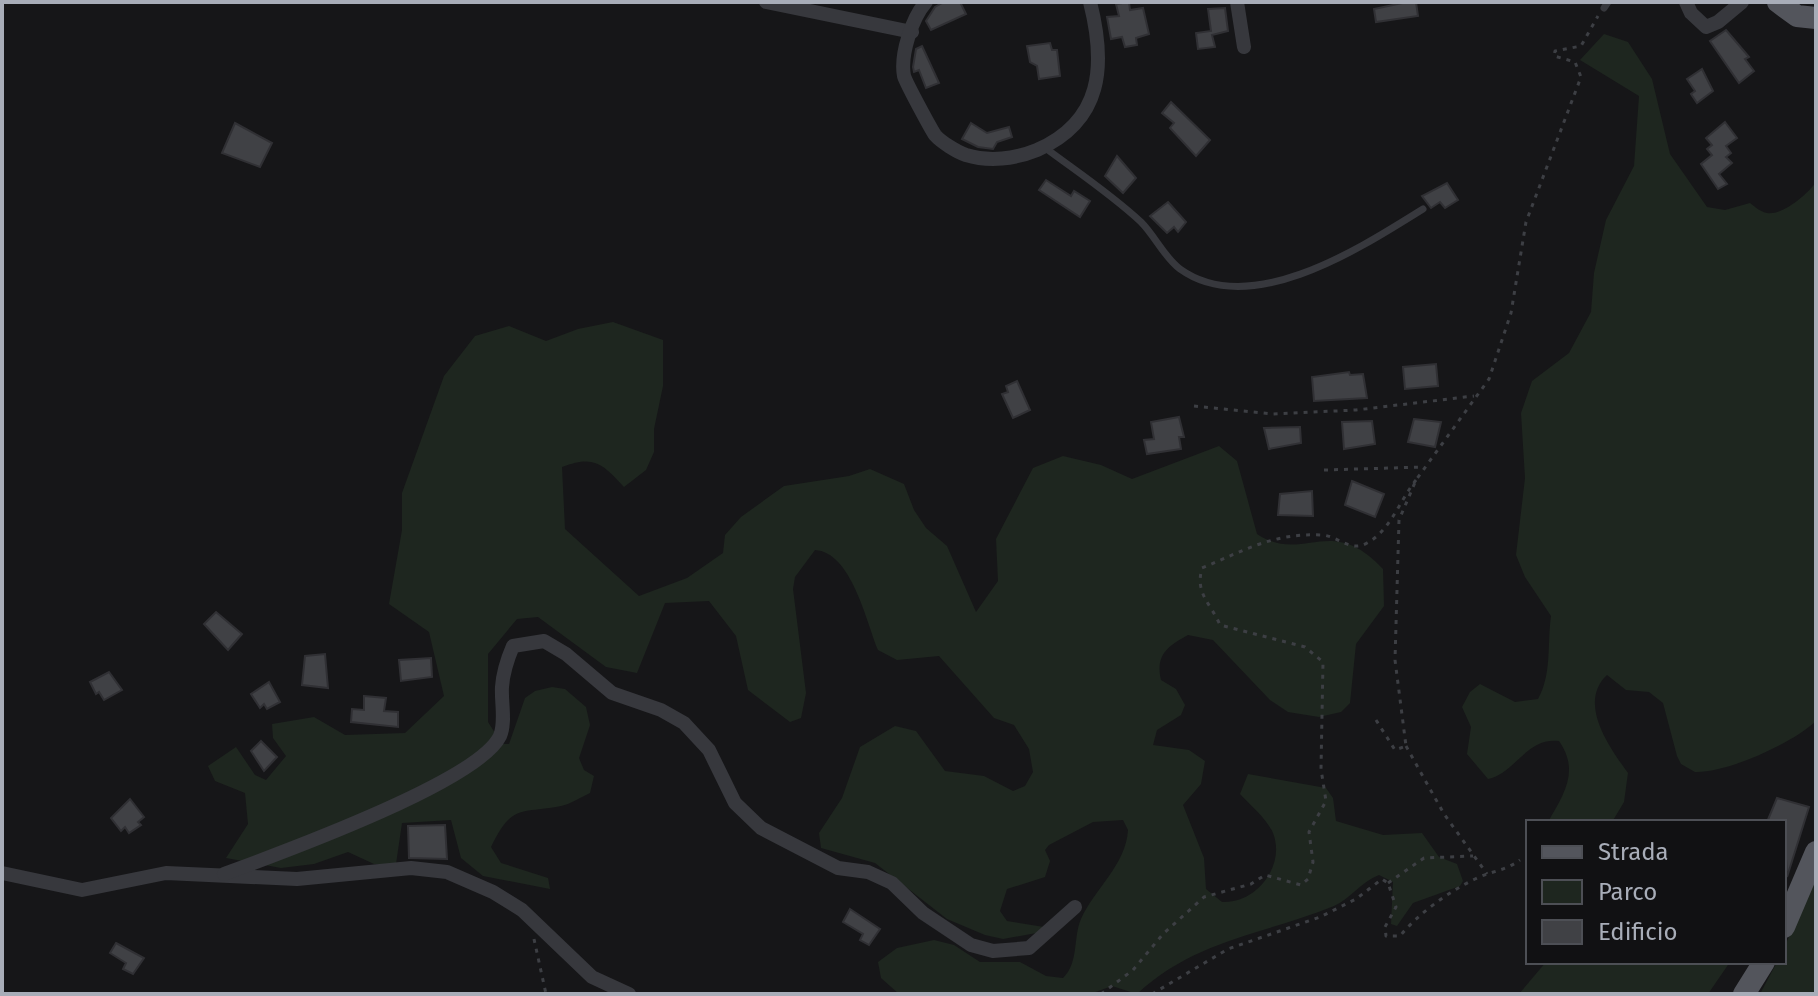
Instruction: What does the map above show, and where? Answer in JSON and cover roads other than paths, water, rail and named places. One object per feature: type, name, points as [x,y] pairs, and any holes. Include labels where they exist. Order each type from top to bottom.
[{"type":"main road","points":[[1778,2],[1797,16],[1816,18]]},
{"type":"main road","points":[[1786,922],[1816,852]]},
{"type":"main road","points":[[1744,994],[1763,964]]},
{"type":"street","points":[[766,2],[912,32]]},
{"type":"street","points":[[926,2],[918,11],[904,56],[904,77],[936,137],[964,154],[990,159],[1022,156],[1044,147],[1061,138],[1083,119],[1094,96],[1099,38],[1090,2]]},
{"type":"street","points":[[1237,2],[1244,47]]},
{"type":"street","points":[[1686,2],[1691,13],[1706,27],[1718,22],[1742,2]]},
{"type":"street","points":[[224,874],[325,836],[481,759],[502,732],[502,687],[513,646],[544,641],[566,654],[612,693],[661,710],[684,723],[709,750],[735,803],[761,828],[838,868],[868,872],[892,883],[923,913],[971,945],[993,951],[1029,948],[1075,907]]},
{"type":"street","points":[[2,873],[82,890],[166,873],[297,879],[411,868],[447,872],[493,892],[532,920],[592,977],[629,994]]},
{"type":"lane","points":[[1044,147],[1142,223],[1178,268],[1202,281],[1241,286],[1293,277],[1352,253],[1423,209]]}]
